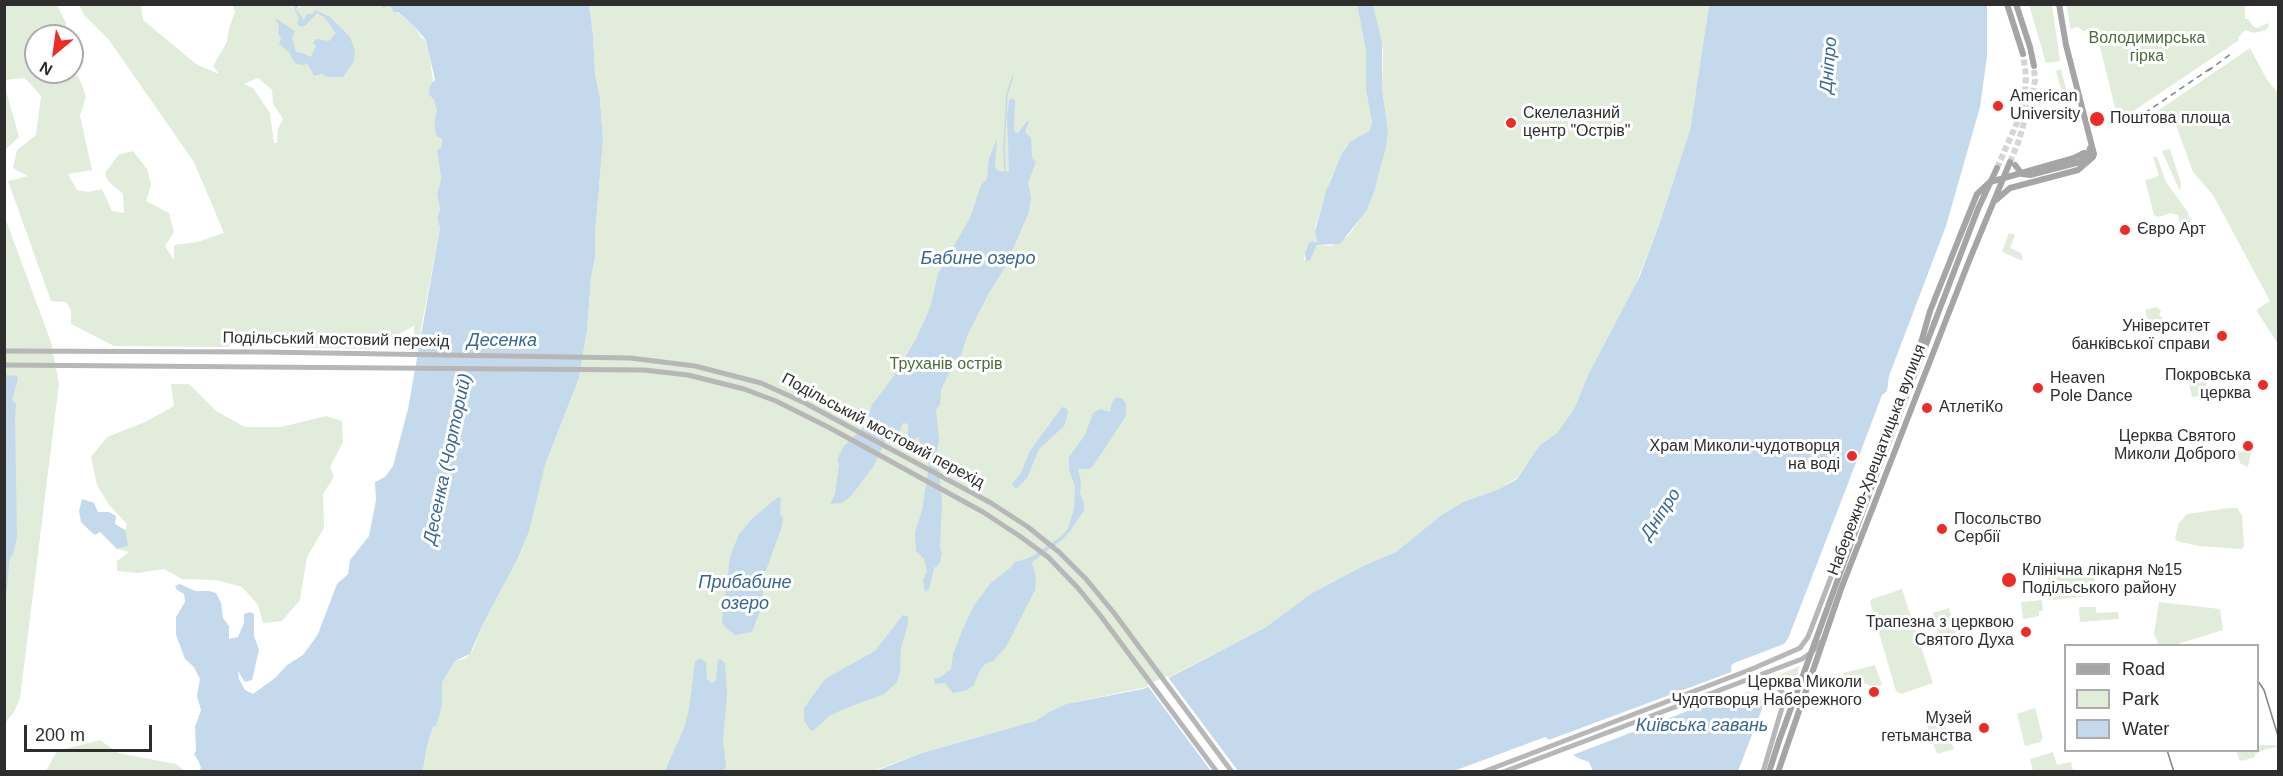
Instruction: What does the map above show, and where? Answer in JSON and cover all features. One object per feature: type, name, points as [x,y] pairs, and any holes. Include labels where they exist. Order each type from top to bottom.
[{"type":"main road","points":[[2007,4],[2023,54]]},
{"type":"main road","points":[[2016,4],[2034,66]]},
{"type":"main road","points":[[1992,205],[2010,188],[2078,170],[2092,160],[2094,154],[2066,45],[2059,4]]},
{"type":"main road","points":[[1910,384],[1930,311],[1977,194],[1990,182],[2074,158],[2084,153],[2091,141]]},
{"type":"main road","name":"Набережно-Хрещатицька вулиця","points":[[1778,771],[1822,641],[1992,205],[2012,163],[2022,174],[2030,175],[2080,162],[2089,153],[2091,141]]},
{"type":"main road","name":"Набережно-Хрещатицька вулиця","points":[[1769,771],[1910,384],[1978,209],[1997,168]]},
{"type":"main road","name":"Подільський мостовий перехід","points":[[4,351],[630,358],[695,366],[761,383],[805,403],[991,504],[1028,527],[1059,552],[1086,579],[1114,613],[1232,771]]},
{"type":"main road","name":"Подільський мостовий перехід","points":[[4,365],[644,370],[688,375],[744,388],[831,428],[983,512],[1047,557],[1078,588],[1100,615],[1217,771]]},
{"type":"main road","points":[[1483,771],[1796,651],[1808,637],[1869,478],[1893,432]]},
{"type":"main road","points":[[1503,771],[1806,657],[1822,641]]},
{"type":"main road","points":[[1756,677],[1775,684],[1784,697],[1763,771]]},
{"type":"green space","points":[[305,4],[381,4],[383,8],[390,6],[413,25],[426,40],[437,110],[434,123],[436,136],[442,139],[441,147],[437,150],[441,179],[437,194],[440,210],[437,218],[440,228],[419,349],[409,350],[414,341],[414,326],[371,349],[279,347],[238,338],[229,347],[114,346],[71,324],[71,310],[66,302],[51,301],[8,181],[28,176],[13,168],[17,150],[36,135],[41,96],[30,84],[81,84],[86,96],[80,116],[92,170],[68,174],[77,190],[89,192],[102,189],[112,211],[124,213],[123,194],[108,181],[105,173],[118,155],[133,151],[147,169],[151,185],[146,201],[169,213],[174,232],[165,246],[174,260],[174,245],[197,242],[224,233],[194,162],[109,40],[84,15],[79,5],[141,5],[143,20],[196,64],[219,74],[213,66],[227,42],[235,12],[233,5],[287,5],[296,9]],"holes":[[[258,78],[272,90],[273,104],[283,119],[278,129],[277,143],[274,143],[270,113],[253,88],[244,84]]]},
{"type":"green space","points":[[5,5],[57,5],[66,23],[24,24],[24,78],[5,80]]},
{"type":"green space","name":"Труханів острів","points":[[589,5],[1357,5],[1366,51],[1366,90],[1372,123],[1369,131],[1346,146],[1330,180],[1315,228],[1317,243],[1308,244],[1306,249],[1304,260],[1308,262],[1317,245],[1331,246],[1348,236],[1369,206],[1379,174],[1388,131],[1382,88],[1383,50],[1373,5],[1709,5],[1690,130],[1660,222],[1635,286],[1589,373],[1574,409],[1557,433],[1540,445],[1517,478],[1499,489],[1463,502],[1440,516],[1396,552],[1365,565],[1312,593],[1266,627],[1152,686],[1066,704],[1035,721],[922,753],[873,771],[423,772],[427,746],[442,706],[442,683],[455,661],[466,658],[473,650],[482,626],[518,558],[525,541],[545,465],[579,378],[595,258],[603,140]]},
{"type":"green space","points":[[2029,5],[2052,5],[2060,61],[2046,63]]},
{"type":"green space","name":"Володимирська гірка","points":[[2067,5],[2245,5],[2245,19],[2248,19],[2253,26],[2257,28],[2268,23],[2269,26],[2266,30],[2254,33],[2245,30],[2238,38],[2239,40],[2129,114],[2115,108],[2096,30],[2083,31],[2078,27],[2070,29]]},
{"type":"green space","points":[[2250,48],[2267,80],[2278,93],[2278,344],[2256,310],[2270,301],[2213,195],[2193,172],[2176,125],[2153,114]]},
{"type":"green space","points":[[2061,69],[2069,100],[2064,101],[2056,71]]},
{"type":"green space","points":[[5,87],[19,137],[4,150]]},
{"type":"green space","points":[[2170,149],[2181,183],[2180,191],[2162,151]]},
{"type":"green space","points":[[2153,157],[2157,157],[2166,182],[2187,211],[2192,224],[2180,225],[2178,215],[2170,213],[2159,217],[2154,215],[2145,180],[2159,175]]},
{"type":"green space","points":[[4,215],[51,342],[59,384],[20,698],[14,712],[5,723]]},
{"type":"green space","points":[[2009,233],[2015,235],[2010,248],[2021,253],[2023,261],[2002,252]]},
{"type":"green space","points":[[2157,307],[2161,311],[2159,315],[2168,323],[2151,328],[2145,310]]},
{"type":"green space","points":[[2197,374],[2199,381],[2205,380],[2207,389],[2202,391],[2203,395],[2192,397],[2188,377]]},
{"type":"green space","points":[[171,384],[189,384],[216,411],[245,427],[281,427],[326,416],[342,421],[343,442],[330,467],[334,477],[323,494],[324,528],[307,557],[300,600],[282,621],[263,623],[258,605],[242,587],[216,580],[182,579],[164,569],[138,573],[117,571],[117,561],[129,552],[117,549],[127,546],[125,530],[127,524],[109,505],[97,485],[91,457],[107,437],[145,422],[174,406]]},
{"type":"green space","points":[[2234,451],[2251,453],[2248,467],[2241,464]]},
{"type":"green space","points":[[2237,508],[2242,515],[2244,546],[2242,549],[2198,546],[2177,541],[2175,538],[2179,523],[2187,514]]},
{"type":"green space","points":[[2093,570],[2097,595],[2053,600],[2049,576]]},
{"type":"green space","points":[[1902,589],[1933,683],[1901,694],[1896,691],[1870,602],[1872,599]]},
{"type":"green space","points":[[2042,600],[2043,611],[2039,611],[2039,616],[2023,619],[2021,602]]},
{"type":"green space","points":[[2159,602],[2220,609],[2223,630],[2178,644],[2159,644],[2154,634]]},
{"type":"green space","points":[[2079,607],[2096,607],[2096,613],[2118,612],[2119,619],[2080,622]]},
{"type":"green space","points":[[1949,608],[1959,642],[1943,647],[1933,613]]},
{"type":"green space","points":[[1875,665],[1882,685],[1872,688],[1866,683],[1852,692],[1847,682],[1851,681],[1850,676],[1845,677],[1843,673]]},
{"type":"green space","points":[[1800,666],[1788,702],[1786,691],[1771,678]]},
{"type":"green space","points":[[1938,708],[1954,749],[1937,754],[1923,713]]},
{"type":"green space","points":[[2035,708],[2043,738],[2040,742],[2025,746],[2017,714]]},
{"type":"green space","points":[[100,740],[118,753],[176,764],[185,771],[46,771],[57,751]]},
{"type":"green space","points":[[2276,745],[2277,747],[2255,754],[2255,757],[2242,761],[2239,759],[2237,752],[2259,752],[2259,746]]},
{"type":"green space","points":[[2053,752],[2057,765],[2071,762],[2073,771],[2033,771],[2030,759]]},
{"type":"water","points":[[287,5],[305,5],[296,9],[304,20],[307,14],[313,14],[315,10],[330,17],[350,37],[355,51],[354,61],[343,77],[328,77],[322,74],[314,76],[308,64],[300,65],[294,62],[289,52],[279,44],[281,38],[278,33],[279,25],[275,18],[295,31],[292,38],[296,52],[311,57],[316,46],[313,43],[316,39],[329,41],[336,33],[324,17],[317,13],[306,25],[302,27],[298,25],[299,19],[294,7]]},
{"type":"water","name":"Десенка","points":[[381,5],[589,5],[603,140],[595,258],[579,378],[545,465],[529,531],[518,558],[470,654],[455,661],[442,683],[442,706],[427,746],[423,771],[199,771],[201,768],[194,754],[196,751],[195,727],[201,710],[197,696],[200,679],[194,667],[185,659],[176,635],[176,617],[185,602],[184,594],[175,586],[180,584],[195,591],[216,593],[221,603],[223,618],[229,626],[229,639],[238,637],[244,623],[244,614],[250,612],[254,614],[254,636],[259,650],[252,680],[245,682],[238,671],[239,679],[245,690],[253,694],[275,678],[287,665],[303,655],[318,634],[337,584],[348,574],[350,560],[369,536],[376,500],[375,482],[385,477],[393,466],[408,409],[440,228],[437,218],[440,210],[437,194],[441,179],[437,150],[441,147],[442,139],[436,136],[434,123],[437,110],[429,94],[430,86],[435,80],[426,40],[398,12],[394,12],[390,6],[383,8]]},
{"type":"water","points":[[1357,5],[1373,5],[1382,43],[1382,88],[1388,131],[1386,147],[1367,210],[1340,244],[1317,245],[1310,260],[1306,262],[1305,253],[1308,244],[1312,241],[1317,243],[1315,231],[1326,191],[1342,153],[1350,142],[1369,131],[1372,123],[1366,90],[1366,51]]},
{"type":"water","points":[[1709,5],[1987,5],[1987,56],[1980,107],[1946,226],[1889,376],[1887,391],[1882,395],[1859,456],[1852,450],[1846,454],[1848,460],[1857,460],[1788,639],[1784,644],[1731,666],[1733,691],[1738,695],[1748,692],[1760,698],[1764,704],[1738,771],[1593,771],[1589,762],[1578,758],[1545,737],[1454,771],[873,772],[922,753],[1035,721],[1066,704],[1143,689],[1161,682],[1266,627],[1312,593],[1365,565],[1396,552],[1440,516],[1463,502],[1499,489],[1517,479],[1540,445],[1557,433],[1574,409],[1589,373],[1639,278],[1690,130]]},
{"type":"water","name":"Бабине озеро","points":[[1012,98],[1015,101],[1014,131],[1018,133],[1027,121],[1029,122],[1025,132],[1031,138],[1032,158],[1036,162],[1028,183],[1031,197],[1029,212],[1004,269],[990,291],[967,336],[961,355],[955,360],[941,390],[940,404],[936,410],[942,503],[940,549],[942,553],[940,563],[934,568],[929,590],[925,592],[923,580],[927,571],[924,559],[916,551],[915,532],[922,511],[929,464],[920,446],[919,437],[913,445],[910,445],[908,424],[903,423],[898,435],[894,432],[887,438],[873,467],[851,496],[842,503],[830,504],[835,494],[839,464],[837,459],[845,445],[865,426],[872,405],[894,376],[916,339],[930,308],[938,274],[970,218],[981,185],[987,179],[989,159],[997,138],[995,168],[999,171],[1009,170],[1007,116],[1009,101]]},
{"type":"water","points":[[5,375],[17,376],[18,379],[12,400],[16,404],[17,536],[13,555],[10,557],[5,606],[6,506]]},
{"type":"water","points":[[1117,397],[1123,399],[1126,404],[1126,416],[1093,466],[1089,469],[1078,469],[1084,510],[1062,540],[1032,562],[1036,579],[1035,590],[1006,647],[993,661],[985,664],[974,685],[967,690],[953,693],[945,683],[935,684],[934,679],[951,669],[953,654],[974,605],[991,583],[1015,562],[1029,558],[1059,538],[1068,529],[1074,509],[1075,487],[1069,469],[1069,457],[1085,435],[1093,413],[1100,409],[1110,412],[1112,402]]},
{"type":"water","points":[[1062,407],[1067,409],[1068,413],[1064,426],[1039,449],[1027,478],[1016,489],[1012,484],[1021,473],[1030,451]]},
{"type":"water","name":"Прибабине озеро","points":[[778,497],[781,498],[782,526],[763,579],[763,603],[752,632],[735,635],[722,622],[730,557],[739,534],[753,518]]},
{"type":"water","points":[[82,499],[94,503],[98,512],[109,512],[116,516],[115,524],[125,530],[128,546],[117,549],[100,532],[95,535],[81,522],[79,511]]},
{"type":"water","points":[[903,615],[908,617],[908,624],[901,648],[900,672],[897,682],[884,694],[829,716],[813,731],[810,730],[804,720],[804,708],[825,679],[875,651]]},
{"type":"water","points":[[699,658],[706,662],[707,679],[712,683],[716,680],[718,659],[725,664],[727,695],[723,740],[726,767],[723,771],[665,771],[684,728],[689,709],[695,662]]},
{"type":"pier","points":[[1734,671],[1735,688],[1740,691],[1570,756],[1546,741]]},
{"type":"pier","points":[[1167,676],[1238,771],[1211,771],[1147,685]]},
{"type":"waterway","points":[[1005,172],[1007,94],[1013,76]]},
{"type":"tunnel","points":[[1997,168],[2020,116],[2026,76],[2023,54]]},
{"type":"tunnel","points":[[2010,162],[2032,96],[2035,81],[2034,66]]},
{"type":"tram line","points":[[2259,682],[2264,690],[2278,736]]},
{"type":"tram line","points":[[2168,752],[2174,772]]},
{"type":"railway","points":[[2208,71],[2232,53]]},
{"type":"railway","points":[[2136,119],[2214,66]]},
{"type":"place","name":"American University","points":[[1998,106]]},
{"type":"place","name":"Поштова площа","points":[[2097,119]]},
{"type":"place","name":"Скелелазний центр \"Острів\"","points":[[1511,123]]},
{"type":"place","name":"Євро Арт","points":[[2125,230]]},
{"type":"place","name":"Університет банківської справи","points":[[2222,336]]},
{"type":"place","name":"Покровська церква","points":[[2263,385]]},
{"type":"place","name":"Heaven Pole Dance","points":[[2038,388]]},
{"type":"place","name":"АтлетіКо","points":[[1927,408]]},
{"type":"place","name":"Церква Святого Миколи Доброго","points":[[2248,446]]},
{"type":"place","name":"Храм Миколи-чудотворця на воді","points":[[1852,456]]},
{"type":"place","name":"Посольство Сербії","points":[[1942,529]]},
{"type":"place","name":"Клінічна лікарня №15 Подільського району","points":[[2009,580]]},
{"type":"place","name":"Трапезна з церквою Святого Духа","points":[[2026,632]]},
{"type":"place","name":"Церква Миколи Чудотворця Набережного","points":[[1874,692]]},
{"type":"place","name":"Музей гетьманства","points":[[1984,728]]},
{"type":"water label","name":"Дніпро","points":[[1829,65]]},
{"type":"water label","name":"Десенка (Чорторий)","points":[[448,459]]},
{"type":"water label","name":"Дніпро","points":[[1661,514]]},
{"type":"water label","name":"Київська гавань","points":[[1702,726]]}]
